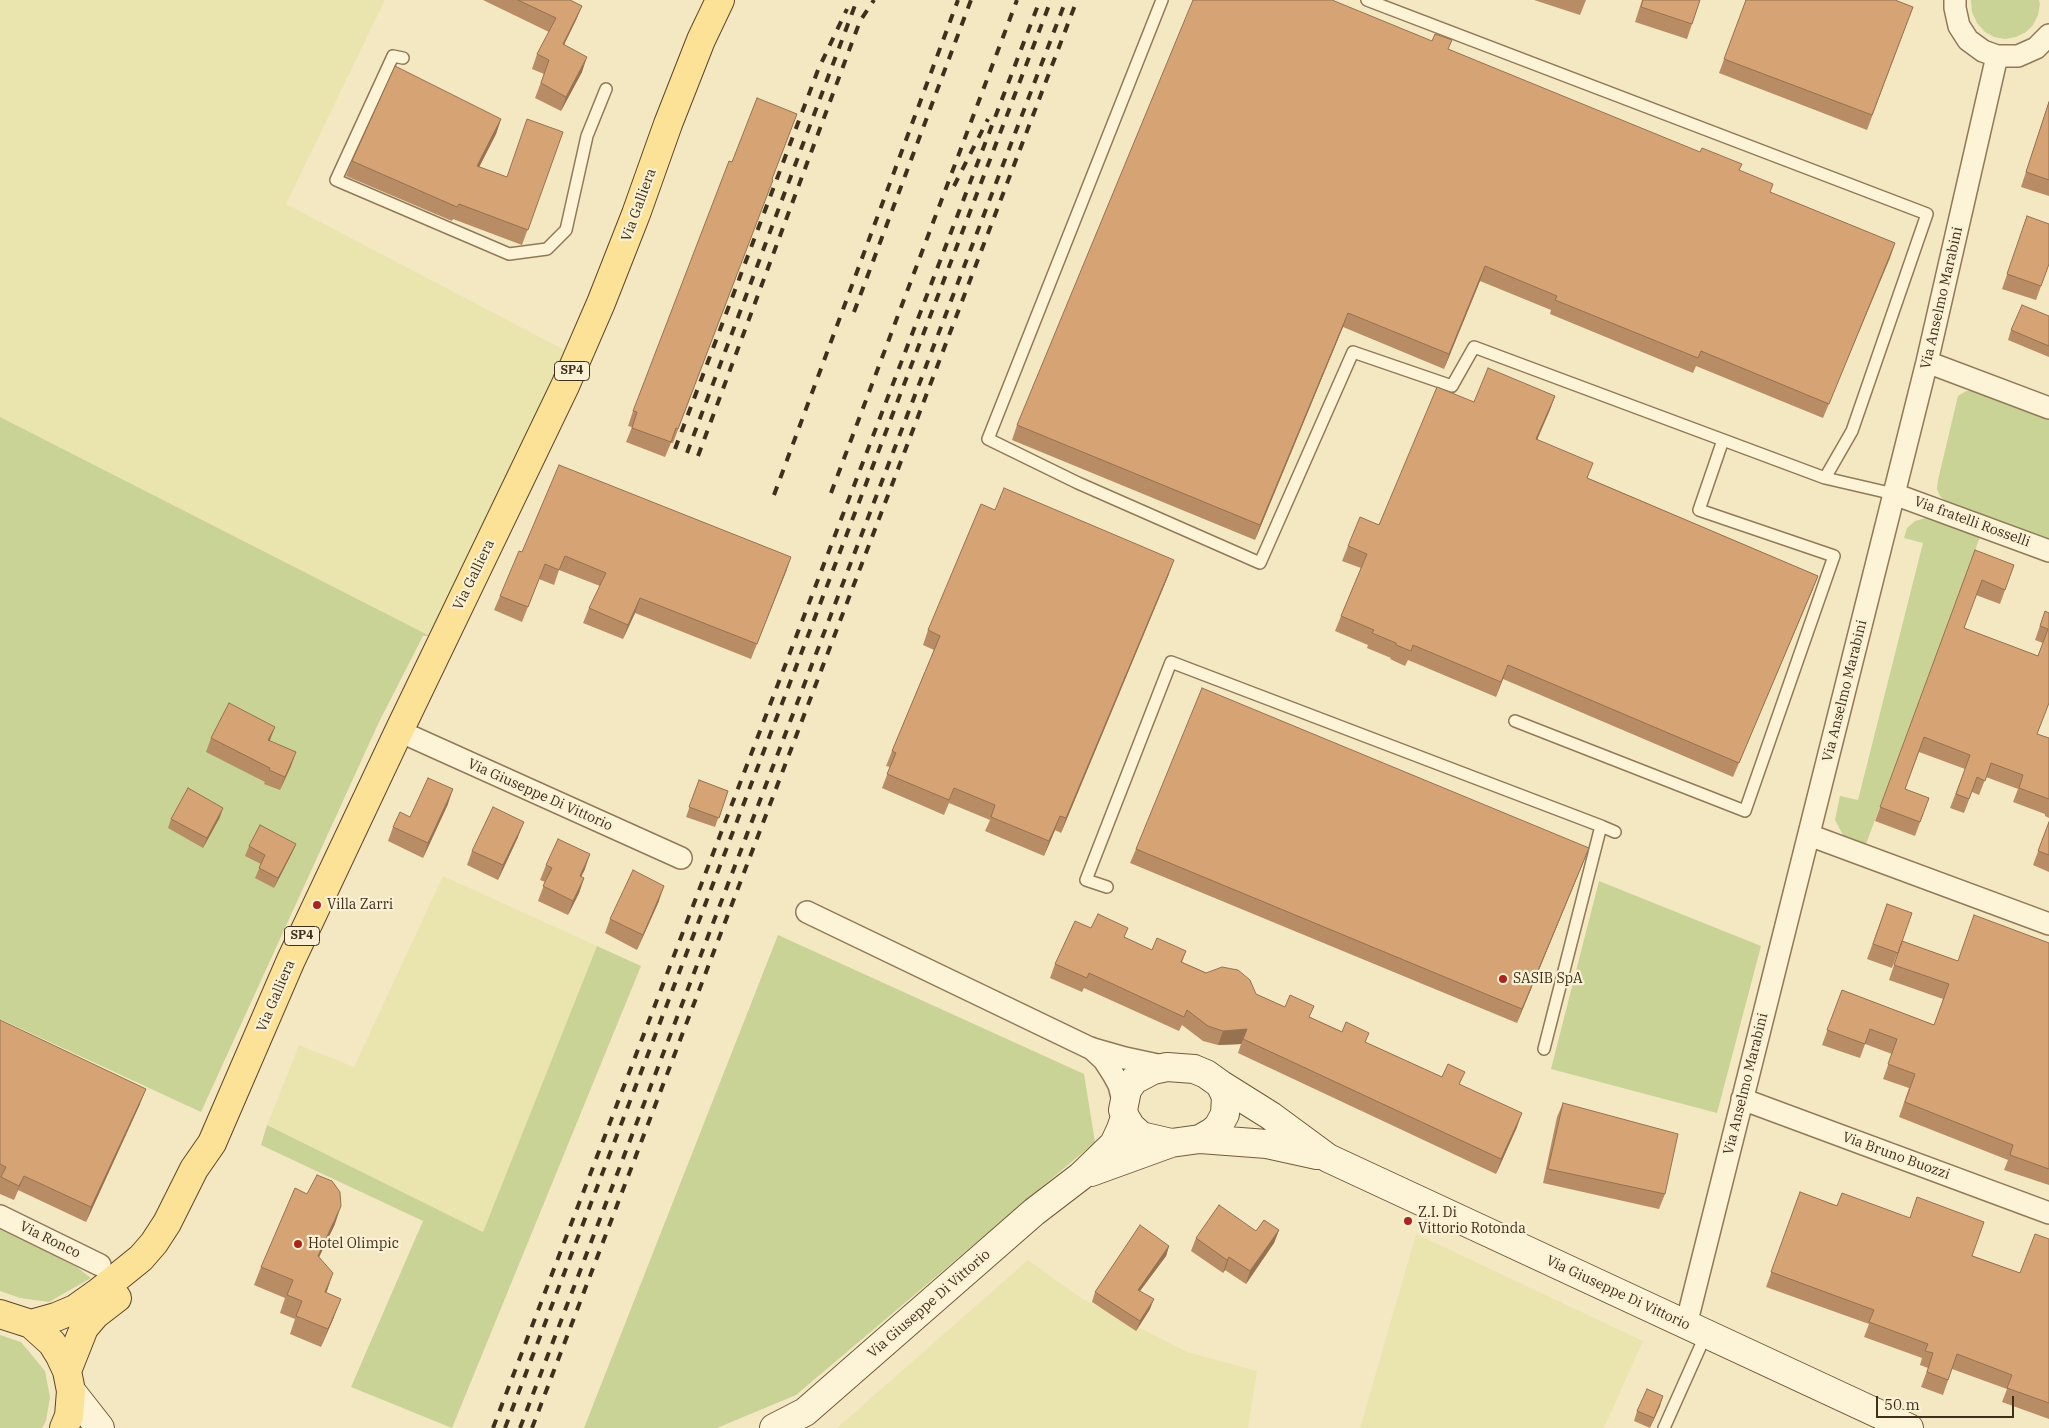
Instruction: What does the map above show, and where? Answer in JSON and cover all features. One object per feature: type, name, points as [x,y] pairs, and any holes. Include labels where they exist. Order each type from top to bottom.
[{"type":"main road","name":"Via Galliera","points":[[31,1324],[75,1309],[141,1258],[167,1223],[194,1169],[212,1143],[291,960],[565,386],[626,241],[697,49],[720,0]]},
{"type":"main road","name":"Via Galliera","points":[[69,1381],[84,1328],[95,1315],[168,1253],[183,1231],[208,1177],[212,1143]]},
{"type":"main road","points":[[0,1314],[31,1324],[52,1343],[69,1381]]},
{"type":"main road","name":"SP4","points":[[64,1428],[69,1416],[69,1381]]},
{"type":"street","points":[[1955,0],[1954,8],[1959,26],[1968,40],[1983,51],[1997,56],[2018,56],[2036,48],[2049,35]]},
{"type":"street","name":"Via Anselmo Marabini","points":[[1696,1329],[1742,1099],[1927,362],[1997,56]]},
{"type":"street","points":[[1927,362],[2049,408]]},
{"type":"street","name":"Via fratelli Rosselli","points":[[1894,494],[2049,551]]},
{"type":"street","name":"Via Giuseppe Di Vittorio","points":[[399,731],[681,858]]},
{"type":"street","points":[[1809,835],[2049,924]]},
{"type":"street","name":"Via Giuseppe Di Vittorio","points":[[807,912],[1090,1048],[1167,1067],[1194,1069],[1206,1074],[1271,1116],[1328,1158],[1909,1428]]},
{"type":"street","name":"Via Giuseppe Di Vittorio","points":[[1090,1048],[1104,1060],[1119,1085],[1124,1109],[1131,1127],[1141,1136],[1171,1143]]},
{"type":"street","name":"Via Giuseppe Di Vittorio","points":[[774,1428],[805,1412],[1034,1212],[1081,1176],[1114,1144],[1121,1129],[1127,1090],[1134,1080],[1153,1070],[1167,1067]]},
{"type":"street","name":"Via Giuseppe Di Vittorio","points":[[1200,1139],[1218,1127],[1225,1114],[1226,1097],[1220,1084]]},
{"type":"street","name":"Via Bruno Buozzi","points":[[1742,1099],[2049,1213]]},
{"type":"street","name":"Via Giuseppe Di Vittorio","points":[[1081,1176],[1171,1143],[1200,1139],[1267,1144],[1328,1158]]},
{"type":"street","name":"Via Ronco","points":[[0,1216],[100,1265]]},
{"type":"street","points":[[69,1381],[100,1428]]},
{"type":"lane","points":[[1162,0],[988,439],[1078,483],[1260,563],[1353,352],[1452,386],[1474,347],[1824,478],[1894,494]]},
{"type":"lane","points":[[1367,0],[1927,214],[1852,432],[1824,478]]},
{"type":"lane","points":[[403,58],[394,56],[336,180],[509,254],[547,249],[566,230],[587,136],[606,89]]},
{"type":"lane","points":[[1515,721],[1745,811],[1834,556],[1699,510],[1723,440]]},
{"type":"lane","points":[[1107,887],[1086,880],[1172,662],[1615,832]]},
{"type":"lane","points":[[1544,1048],[1601,826]]},
{"type":"lane","points":[[1664,1428],[1696,1329]]},
{"type":"shaded area","points":[[0,0],[385,0],[286,204],[570,353],[430,636],[0,417]]},
{"type":"shaded area","points":[[443,876],[597,946],[483,1232],[267,1125],[299,1045],[354,1067]]},
{"type":"shaded area","points":[[1416,1234],[1643,1341],[1604,1428],[1360,1428]]},
{"type":"shaded area","points":[[1028,1260],[1081,1298],[1187,1352],[1257,1371],[1248,1428],[837,1428]]},
{"type":"green space","points":[[1971,0],[2039,0],[2040,4],[2038,15],[2033,25],[2026,32],[2016,37],[2005,39],[1994,37],[1985,32],[1977,23],[1972,12]]},
{"type":"green space","points":[[1966,391],[1972,391],[2049,420],[2049,539],[1945,501],[1940,496],[1937,489],[1938,480],[1958,396]]},
{"type":"green space","points":[[0,417],[430,636],[423,636],[379,722],[201,1112],[0,1019]]},
{"type":"green space","points":[[1926,518],[1980,537],[1866,844],[1844,837],[1835,820],[1840,796],[1858,800],[1923,543],[1904,538],[1907,528],[1915,521]]},
{"type":"green space","points":[[1599,881],[1761,946],[1717,1113],[1551,1069]]},
{"type":"green space","points":[[778,935],[1084,1074],[1095,1142],[796,1395],[717,1428],[584,1428]]},
{"type":"green space","points":[[597,946],[641,966],[452,1428],[351,1387],[423,1221],[261,1145],[267,1125],[483,1232]]},
{"type":"green space","points":[[0,1227],[78,1268],[91,1278],[49,1302],[20,1298],[0,1291]]},
{"type":"green space","points":[[0,1335],[21,1342],[45,1371],[50,1397],[46,1421],[42,1428],[0,1428]]},
{"type":"building","points":[[518,0],[570,0],[582,6],[563,44],[587,57],[566,97],[541,83],[549,60],[537,54],[556,18]]},
{"type":"building","points":[[1193,0],[1332,0],[1432,41],[1435,34],[1452,40],[1448,49],[1700,152],[1702,148],[1742,164],[1739,170],[1773,184],[1770,192],[1895,243],[1829,404],[1701,351],[1698,358],[1555,300],[1557,296],[1485,266],[1449,354],[1348,313],[1260,525],[1017,425]]},
{"type":"building","points":[[1643,0],[1700,0],[1692,24],[1641,7]]},
{"type":"building","points":[[1746,0],[1895,0],[1913,7],[1872,115],[1724,59]]},
{"type":"building","points":[[395,66],[501,119],[477,166],[507,177],[527,119],[563,132],[528,230],[459,204],[457,207],[352,161]]},
{"type":"building","points":[[757,98],[797,114],[678,429],[676,428],[671,442],[632,428],[637,412],[633,411],[729,161],[732,162]]},
{"type":"building","points":[[2049,102],[2049,180],[2026,172]]},
{"type":"building","points":[[2027,216],[2049,224],[2049,264],[2041,286],[2007,274]]},
{"type":"building","points":[[2022,305],[2049,316],[2049,346],[2011,330]]},
{"type":"building","points":[[1488,368],[1555,396],[1536,439],[1593,463],[1587,478],[1818,576],[1739,763],[1508,665],[1501,682],[1413,645],[1411,651],[1396,645],[1396,643],[1372,633],[1374,630],[1341,616],[1367,554],[1348,546],[1360,517],[1379,525],[1437,387],[1474,402]]},
{"type":"building","points":[[559,465],[791,557],[757,644],[640,598],[628,625],[589,608],[606,573],[565,556],[559,570],[545,564],[528,607],[500,596],[519,551],[522,552]]},
{"type":"building","points":[[1004,488],[1174,560],[1066,818],[1060,816],[1049,841],[991,817],[995,805],[954,788],[949,800],[887,774],[896,753],[892,751],[940,636],[928,630],[981,504],[995,510]]},
{"type":"building","points":[[1975,550],[2014,565],[2005,590],[1982,580],[1964,628],[2038,656],[2048,629],[2040,626],[2045,611],[2049,613],[2049,703],[2037,734],[2049,738],[2049,799],[2019,788],[2023,775],[1991,763],[1985,781],[1977,777],[1969,799],[1956,794],[1970,755],[1924,737],[1905,789],[1929,798],[1920,822],[1880,807]]},
{"type":"building","points":[[1202,688],[1589,848],[1522,1009],[1136,849]]},
{"type":"building","points":[[229,703],[275,727],[268,740],[296,752],[285,777],[211,738]]},
{"type":"building","points":[[428,778],[453,789],[428,843],[393,827],[400,812],[410,817]]},
{"type":"building","points":[[699,780],[728,791],[719,818],[689,807]]},
{"type":"building","points":[[188,788],[223,808],[207,838],[171,819]]},
{"type":"building","points":[[493,807],[524,822],[503,865],[472,851]]},
{"type":"building","points":[[2049,822],[2049,855],[2038,851]]},
{"type":"building","points":[[260,825],[296,844],[278,878],[259,868],[265,855],[249,846]]},
{"type":"building","points":[[558,839],[590,854],[580,876],[584,878],[573,901],[543,886],[552,868],[546,865]]},
{"type":"building","points":[[633,870],[664,886],[643,935],[610,919]]},
{"type":"building","points":[[1887,904],[1912,913],[1898,953],[1873,944]]},
{"type":"building","points":[[1098,914],[1128,928],[1124,937],[1152,950],[1157,938],[1186,951],[1181,962],[1206,973],[1222,967],[1238,970],[1250,980],[1256,994],[1285,1007],[1290,995],[1314,1006],[1309,1017],[1342,1032],[1346,1022],[1369,1033],[1365,1042],[1442,1077],[1448,1064],[1465,1072],[1459,1084],[1522,1113],[1501,1159],[1243,1039],[1247,1029],[1223,1031],[1208,1026],[1187,1010],[1184,1017],[1089,973],[1087,978],[1055,964],[1075,921],[1091,928]]},
{"type":"building","points":[[1974,915],[2049,943],[2049,1169],[2010,1155],[2013,1145],[1905,1102],[1915,1074],[1888,1064],[1897,1039],[1870,1029],[1865,1044],[1827,1030],[1842,990],[1934,1025],[1949,984],[1894,965],[1902,941],[1958,961]]},
{"type":"building","points":[[0,1020],[146,1089],[91,1207],[24,1176],[19,1186],[1,1177],[6,1167],[0,1164]]},
{"type":"building","points":[[1563,1103],[1678,1134],[1665,1194],[1548,1169]]},
{"type":"building","name":"Hotel Olimpic","points":[[317,1175],[332,1181],[340,1192],[341,1206],[318,1256],[333,1273],[325,1292],[341,1299],[328,1329],[296,1316],[302,1301],[287,1295],[293,1280],[261,1267],[295,1188],[307,1194]]},
{"type":"building","points":[[1800,1192],[1837,1206],[1842,1193],[1910,1218],[1917,1197],[1984,1222],[1972,1256],[2020,1273],[2035,1234],[2049,1239],[2049,1403],[2007,1388],[2012,1375],[1957,1354],[1948,1380],[1927,1372],[1933,1353],[1925,1351],[1928,1344],[1869,1322],[1874,1310],[1771,1272]]},
{"type":"building","points":[[1219,1205],[1256,1231],[1264,1220],[1279,1230],[1250,1271],[1229,1257],[1227,1260],[1196,1238]]},
{"type":"building","points":[[1140,1225],[1169,1246],[1138,1290],[1154,1299],[1140,1321],[1095,1292]]},
{"type":"building","points":[[1647,1389],[1663,1396],[1654,1418],[1637,1411]]},
{"type":"railway","points":[[687,453],[857,0]]},
{"type":"railway","points":[[698,456],[860,21],[874,0]]},
{"type":"railway","points":[[774,495],[958,0]]},
{"type":"railway","points":[[854,312],[971,0]]},
{"type":"railway","points":[[831,493],[1017,0]]},
{"type":"railway","points":[[493,1428],[1040,0]]},
{"type":"railway","points":[[505,1428],[1051,0]]},
{"type":"railway","points":[[520,1428],[1066,0]]},
{"type":"railway","points":[[532,1428],[1077,0]]},
{"type":"railway","points":[[675,449],[818,70],[847,9]]},
{"type":"railway","points":[[954,186],[988,119]]},
{"type":"place","name":"Villa Zarri","points":[[317,905]]},
{"type":"place","name":"SASIB SpA","points":[[1503,979]]},
{"type":"place","name":"Z.I. Di Vittorio Rotonda","points":[[1408,1221]]},
{"type":"place","name":"Hotel Olimpic","points":[[298,1244]]}]
